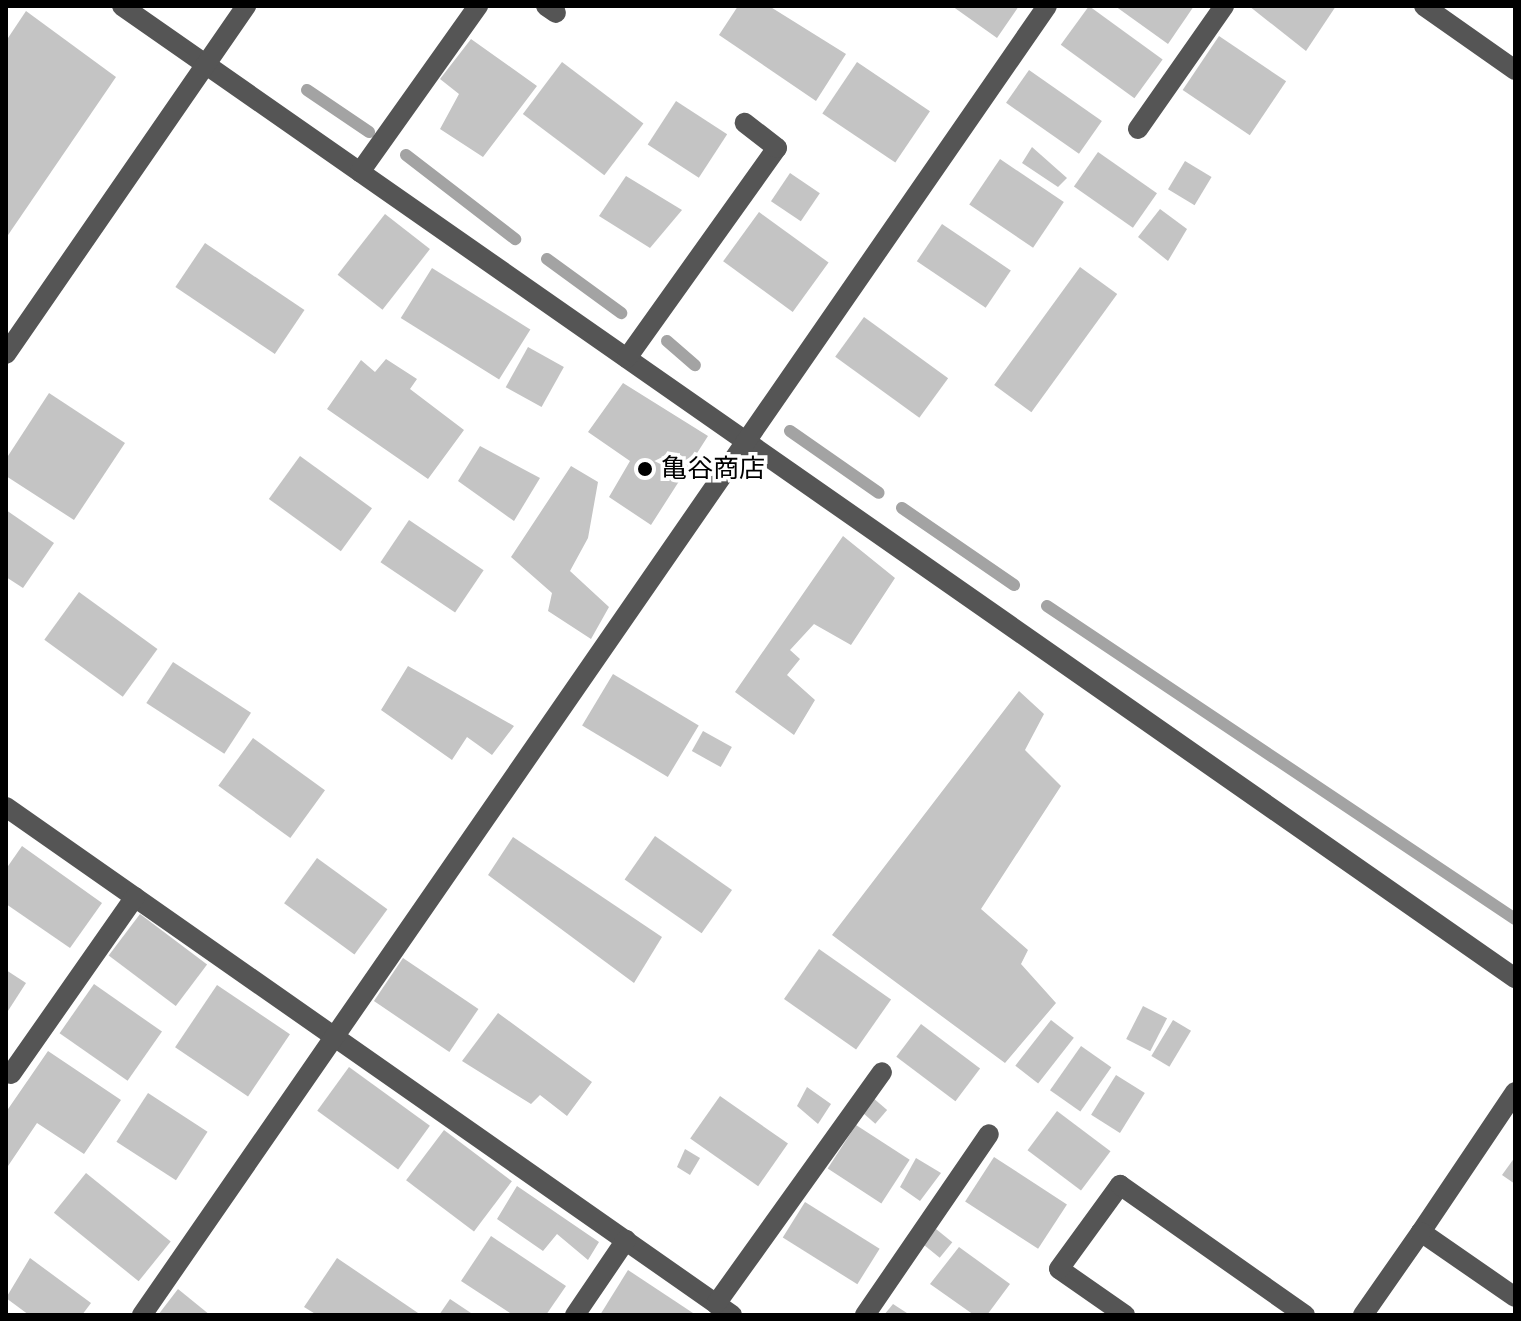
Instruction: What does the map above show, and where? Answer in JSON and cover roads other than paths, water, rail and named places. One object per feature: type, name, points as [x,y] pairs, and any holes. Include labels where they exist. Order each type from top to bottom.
[{"type":"street","points":[[122,6],[627,358],[747,438],[1515,978]]},
{"type":"street","points":[[6,354],[246,6]]},
{"type":"street","points":[[360,172],[478,6]]},
{"type":"street","points":[[142,1315],[1047,6]]},
{"type":"street","points":[[1138,129],[1224,6]]},
{"type":"street","points":[[1424,6],[1515,70]]},
{"type":"street","points":[[627,358],[777,148],[745,123]]},
{"type":"street","points":[[6,807],[724,1309],[882,1072]]},
{"type":"street","points":[[11,1074],[135,897]]},
{"type":"street","points":[[1363,1315],[1515,1092]]},
{"type":"street","points":[[865,1315],[989,1134]]},
{"type":"street","points":[[1125,1315],[1059,1269],[1120,1185],[1305,1315]]},
{"type":"street","points":[[1421,1232],[1515,1297]]},
{"type":"street","points":[[575,1315],[626,1240]]},
{"type":"waterway","points":[[307,90],[369,132]]},
{"type":"waterway","points":[[406,155],[515,239]]},
{"type":"waterway","points":[[547,259],[621,313]]},
{"type":"waterway","points":[[667,341],[695,365]]},
{"type":"waterway","points":[[790,431],[879,493]]},
{"type":"waterway","points":[[902,508],[1014,585]]},
{"type":"waterway","points":[[1047,606],[1515,919]]},
{"type":"place","name":"亀谷商店","points":[[645,469]]}]
